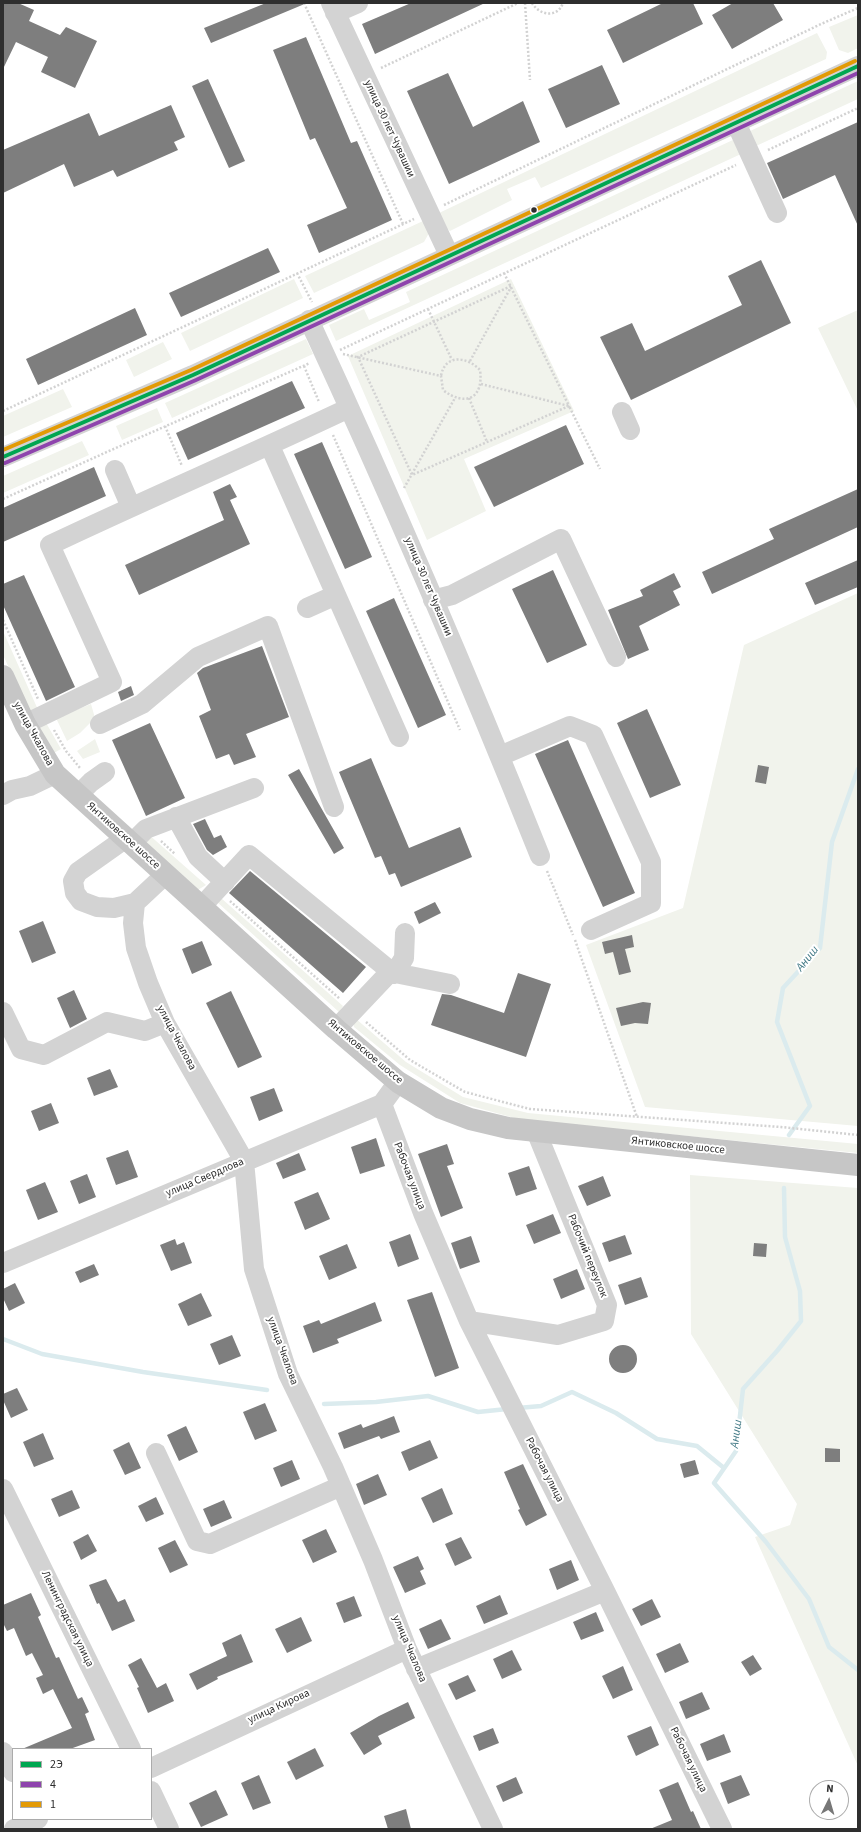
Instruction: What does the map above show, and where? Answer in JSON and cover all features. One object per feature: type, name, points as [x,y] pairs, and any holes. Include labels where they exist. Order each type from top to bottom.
[{"type":"main road","name":"улица Чкалова","points":[[3,676],[25,724],[80,782]]},
{"type":"main road","name":"Янтиковское шоссе","points":[[80,782],[135,837],[166,874],[336,1029],[398,1082],[441,1108],[470,1119],[508,1128],[858,1165]]},
{"type":"street","points":[[333,8],[358,3]]},
{"type":"street","name":"улица 30 лет Чувашии","points":[[333,8],[449,255]]},
{"type":"street","points":[[3,457],[193,374],[858,66]]},
{"type":"street","points":[[736,123],[777,213]]},
{"type":"street","name":"улица 30 лет Чувашии","points":[[309,320],[433,600],[500,756],[540,856]]},
{"type":"street","points":[[25,724],[112,682],[50,545],[188,481],[270,446],[349,408]]},
{"type":"street","points":[[622,412],[630,430]]},
{"type":"street","points":[[270,446],[399,737]]},
{"type":"street","points":[[115,470],[131,507]]},
{"type":"street","points":[[433,600],[452,595],[561,539],[616,657]]},
{"type":"street","points":[[307,608],[336,595]]},
{"type":"street","points":[[100,724],[142,704],[198,657],[268,626],[334,807]]},
{"type":"street","points":[[500,756],[570,726],[593,735],[651,862],[651,903],[591,930]]},
{"type":"street","points":[[3,795],[12,790],[30,786],[80,782]]},
{"type":"street","points":[[166,874],[135,903],[114,908],[97,907],[81,901],[74,892],[73,881],[78,872],[135,837],[176,817],[254,788]]},
{"type":"street","points":[[176,817],[198,857],[221,886]]},
{"type":"street","points":[[202,906],[249,855],[394,974]]},
{"type":"street","name":"улица Чкалова","points":[[135,903],[133,923],[136,948],[148,983],[165,1023],[244,1161],[254,1269],[288,1374],[341,1486],[373,1560],[416,1669],[493,1829]]},
{"type":"street","points":[[394,974],[404,958],[405,933]]},
{"type":"street","points":[[336,1029],[352,1010],[390,972],[450,984]]},
{"type":"street","points":[[3,1012],[21,1049],[44,1055],[107,1022],[145,1031],[165,1023]]},
{"type":"street","points":[[382,1104],[398,1082]]},
{"type":"street","name":"улица Свердлова","points":[[3,1263],[382,1104]]},
{"type":"street","name":"Рабочая улица","points":[[382,1104],[423,1213],[469,1321],[605,1591],[722,1829]]},
{"type":"street","name":"Рабочий переулок","points":[[469,1321],[558,1335],[604,1321],[607,1305],[536,1131]]},
{"type":"street","points":[[156,1453],[197,1541],[210,1544],[341,1486]]},
{"type":"street","name":"Ленинградская улица","points":[[3,1488],[131,1748]]},
{"type":"street","points":[[416,1669],[605,1591]]},
{"type":"street","name":"улица Кирова","points":[[152,1768],[407,1648]]},
{"type":"street","points":[[3,1752],[12,1770]]},
{"type":"street","points":[[152,1793],[169,1829]]},
{"type":"street","points":[[14,1829],[35,1820]]},
{"type":"path","points":[[304,3],[403,224]]},
{"type":"path","points":[[364,76],[518,3]]},
{"type":"path","points":[[525,3],[530,80]]},
{"type":"path","points":[[532,3],[542,14],[552,14],[566,3]]},
{"type":"path","points":[[441,376],[335,352],[858,108]]},
{"type":"path","points":[[504,273],[600,469]]},
{"type":"path","points":[[358,357],[511,286]]},
{"type":"path","points":[[470,361],[511,286]]},
{"type":"path","points":[[428,309],[452,360]]},
{"type":"path","points":[[3,499],[326,356]]},
{"type":"path","points":[[358,357],[412,475]]},
{"type":"path","points":[[462,359],[470,361],[480,370],[481,384],[478,391],[473,396],[464,400],[455,398],[443,390],[441,376],[445,366],[452,360],[462,359]]},
{"type":"path","points":[[304,366],[460,730]]},
{"type":"path","points":[[481,384],[569,406]]},
{"type":"path","points":[[402,492],[455,398]]},
{"type":"path","points":[[469,398],[487,442]]},
{"type":"path","points":[[412,475],[569,406]]},
{"type":"path","points":[[165,426],[188,481]]},
{"type":"path","points":[[3,620],[45,714],[66,751],[80,782]]},
{"type":"path","points":[[135,837],[176,854]]},
{"type":"path","points":[[540,856],[584,961],[637,1117]]},
{"type":"path","points":[[221,886],[352,1010],[410,1060],[465,1092],[530,1109],[858,1134]]},
{"type":"shaded area","points":[[858,15],[858,48],[848,53],[839,50],[829,27]]},
{"type":"shaded area","points":[[817,33],[827,52],[826,59],[541,188],[535,177],[507,189],[512,200],[450,231],[444,226],[439,213]]},
{"type":"shaded area","points":[[858,81],[858,99],[756,146],[748,132]]},
{"type":"shaded area","points":[[735,139],[741,154],[336,341],[329,325],[364,309],[369,320],[410,302],[406,292]]},
{"type":"shaded area","points":[[423,221],[429,233],[424,242],[314,293],[305,276]]},
{"type":"shaded area","points":[[294,279],[303,298],[190,351],[181,333]]},
{"type":"shaded area","points":[[511,279],[574,411],[464,459],[486,511],[427,540],[348,356]]},
{"type":"shaded area","points":[[858,310],[858,411],[818,328]]},
{"type":"shaded area","points":[[306,339],[313,354],[172,418],[165,403]]},
{"type":"shaded area","points":[[163,342],[172,359],[134,377],[126,360]]},
{"type":"shaded area","points":[[63,389],[72,407],[3,437],[3,416]]},
{"type":"shaded area","points":[[157,408],[163,422],[122,440],[116,426]]},
{"type":"shaded area","points":[[82,441],[89,455],[3,493],[3,476]]},
{"type":"shaded area","points":[[858,593],[858,1126],[645,1107],[586,945],[683,908],[744,645]]},
{"type":"shaded area","points":[[3,631],[39,712],[31,715],[3,655]]},
{"type":"shaded area","points":[[91,704],[95,718],[80,733],[67,741],[56,718]]},
{"type":"shaded area","points":[[45,721],[61,749],[52,754],[37,726]]},
{"type":"shaded area","points":[[95,739],[100,752],[83,759],[77,751]]},
{"type":"shaded area","points":[[147,833],[206,885],[196,891],[143,840]]},
{"type":"shaded area","points":[[221,898],[343,1006],[339,1012],[217,902]]},
{"type":"shaded area","points":[[355,1018],[406,1062],[463,1097],[528,1113],[858,1144],[858,1153],[518,1119],[460,1103],[400,1065],[354,1027],[353,1021]]},
{"type":"shaded area","points":[[690,1175],[858,1188],[858,1766],[755,1537],[790,1525],[797,1504],[691,1334]]},
{"type":"building","points":[[3,3],[18,3],[34,10],[29,21],[60,35],[66,27],[97,41],[75,88],[41,72],[48,57],[16,42],[3,69]]},
{"type":"building","points":[[266,3],[307,3],[211,43],[204,28]]},
{"type":"building","points":[[411,3],[485,3],[375,54],[362,24]]},
{"type":"building","points":[[663,3],[693,3],[703,24],[623,63],[607,30]]},
{"type":"building","points":[[733,3],[773,3],[783,20],[732,49],[712,15]]},
{"type":"building","points":[[306,37],[351,143],[357,141],[392,220],[319,253],[307,225],[347,208],[315,138],[310,140],[273,50]]},
{"type":"building","points":[[602,65],[620,104],[566,128],[548,89]]},
{"type":"building","points":[[448,73],[473,127],[523,101],[540,142],[449,184],[407,91]]},
{"type":"building","points":[[208,79],[245,161],[229,168],[192,86]]},
{"type":"building","points":[[171,105],[185,137],[174,142],[178,150],[117,177],[113,170],[74,187],[64,164],[3,193],[3,150],[89,113],[99,136]]},
{"type":"building","points":[[858,122],[858,226],[835,175],[783,199],[767,163]]},
{"type":"building","points":[[268,248],[280,272],[181,317],[169,293]]},
{"type":"building","points":[[761,260],[791,323],[631,400],[600,337],[632,323],[645,351],[742,305],[728,276]]},
{"type":"building","points":[[135,308],[147,335],[38,385],[26,359]]},
{"type":"building","points":[[292,381],[305,408],[188,460],[176,433]]},
{"type":"building","points":[[566,425],[584,464],[494,507],[474,467]]},
{"type":"building","points":[[322,442],[372,557],[345,569],[294,454]]},
{"type":"building","points":[[94,467],[106,496],[3,542],[3,508]]},
{"type":"building","points":[[230,484],[237,497],[230,500],[250,544],[139,595],[125,565],[224,520],[213,492]]},
{"type":"building","points":[[858,489],[858,527],[712,594],[702,572],[774,539],[769,529]]},
{"type":"building","points":[[858,560],[858,587],[815,605],[805,583]]},
{"type":"building","points":[[553,570],[587,645],[547,663],[512,589]]},
{"type":"building","points":[[674,573],[681,587],[673,591],[680,605],[639,626],[649,650],[628,659],[608,610],[643,596],[640,590]]},
{"type":"building","points":[[24,575],[75,687],[46,701],[3,605],[3,584]]},
{"type":"building","points":[[394,598],[446,715],[418,728],[366,611]]},
{"type":"building","points":[[262,646],[289,717],[246,734],[256,757],[234,765],[229,754],[216,759],[199,716],[211,710],[197,673],[203,668]]},
{"type":"building","points":[[131,686],[134,695],[121,701],[118,692]]},
{"type":"building","points":[[647,709],[681,785],[650,798],[617,723]]},
{"type":"building","points":[[150,723],[185,798],[146,816],[112,740]]},
{"type":"building","points":[[568,740],[635,893],[603,907],[535,754]]},
{"type":"building","points":[[371,758],[409,848],[460,827],[472,857],[401,887],[395,873],[389,875],[381,856],[375,858],[339,772]]},
{"type":"building","points":[[758,765],[769,767],[766,784],[755,782]]},
{"type":"building","points":[[299,769],[344,848],[334,854],[288,775]]},
{"type":"building","points":[[205,819],[214,838],[221,835],[227,847],[213,855],[207,850],[193,824]]},
{"type":"building","points":[[250,871],[366,967],[343,993],[229,893]]},
{"type":"building","points":[[435,902],[441,913],[419,924],[414,912]]},
{"type":"building","points":[[43,921],[56,953],[32,963],[19,931]]},
{"type":"building","points":[[632,935],[634,947],[625,949],[631,972],[619,975],[613,952],[605,954],[602,942]]},
{"type":"building","points":[[202,941],[212,965],[192,974],[182,949]]},
{"type":"building","points":[[518,973],[551,984],[526,1057],[431,1025],[442,994],[451,995],[504,1013]]},
{"type":"building","points":[[74,990],[87,1019],[70,1028],[57,998]]},
{"type":"building","points":[[231,991],[262,1057],[238,1068],[206,1003]]},
{"type":"building","points":[[643,1002],[651,1003],[648,1024],[635,1023],[621,1026],[616,1008]]},
{"type":"building","points":[[110,1069],[118,1087],[94,1096],[87,1078]]},
{"type":"building","points":[[274,1088],[283,1111],[259,1121],[250,1097]]},
{"type":"building","points":[[51,1103],[59,1123],[39,1131],[31,1111]]},
{"type":"building","points":[[376,1138],[385,1166],[360,1174],[351,1147]]},
{"type":"building","points":[[447,1144],[454,1164],[447,1166],[463,1208],[441,1217],[418,1154]]},
{"type":"building","points":[[128,1150],[138,1177],[116,1185],[106,1158]]},
{"type":"building","points":[[299,1153],[306,1170],[283,1179],[276,1163]]},
{"type":"building","points":[[529,1166],[537,1189],[516,1196],[508,1173]]},
{"type":"building","points":[[87,1174],[96,1197],[79,1204],[70,1181]]},
{"type":"building","points":[[603,1176],[611,1196],[587,1206],[578,1186]]},
{"type":"building","points":[[45,1182],[58,1212],[38,1220],[26,1190]]},
{"type":"building","points":[[318,1192],[330,1219],[305,1230],[294,1202]]},
{"type":"building","points":[[553,1214],[561,1233],[534,1244],[526,1225]]},
{"type":"building","points":[[410,1234],[419,1259],[398,1267],[389,1242]]},
{"type":"building","points":[[625,1235],[632,1254],[609,1262],[602,1243]]},
{"type":"building","points":[[471,1236],[480,1262],[460,1269],[451,1243]]},
{"type":"building","points":[[175,1239],[177,1245],[184,1242],[192,1263],[171,1271],[160,1245]]},
{"type":"building","points":[[754,1243],[767,1244],[766,1257],[753,1256]]},
{"type":"building","points":[[347,1244],[357,1268],[329,1280],[319,1256]]},
{"type":"building","points":[[94,1264],[99,1275],[80,1283],[75,1272]]},
{"type":"building","points":[[577,1269],[585,1289],[561,1299],[553,1279]]},
{"type":"building","points":[[641,1277],[648,1297],[625,1305],[618,1285]]},
{"type":"building","points":[[15,1283],[25,1303],[9,1311],[3,1298],[3,1289]]},
{"type":"building","points":[[432,1292],[459,1368],[435,1377],[407,1300]]},
{"type":"building","points":[[201,1293],[212,1316],[188,1326],[178,1304]]},
{"type":"building","points":[[375,1302],[382,1321],[337,1339],[339,1343],[313,1353],[303,1326],[319,1320],[321,1324]]},
{"type":"building","points":[[232,1335],[241,1356],[219,1365],[210,1344]]},
{"type":"building","points":[[623,1345],[633,1349],[637,1359],[633,1369],[623,1373],[613,1369],[609,1359],[613,1349]]},
{"type":"building","points":[[17,1388],[28,1410],[11,1418],[3,1400],[3,1394]]},
{"type":"building","points":[[265,1403],[277,1431],[255,1440],[243,1412]]},
{"type":"building","points":[[394,1416],[400,1432],[381,1439],[379,1436],[344,1449],[338,1433],[361,1424],[363,1428]]},
{"type":"building","points":[[186,1426],[198,1452],[179,1461],[167,1435]]},
{"type":"building","points":[[43,1433],[54,1459],[34,1467],[23,1442]]},
{"type":"building","points":[[430,1440],[438,1458],[409,1471],[401,1452]]},
{"type":"building","points":[[129,1442],[141,1468],[125,1475],[113,1450]]},
{"type":"building","points":[[825,1448],[840,1449],[840,1462],[825,1462]]},
{"type":"building","points":[[292,1460],[300,1479],[281,1487],[273,1468]]},
{"type":"building","points":[[695,1460],[699,1474],[684,1478],[680,1464]]},
{"type":"building","points":[[523,1464],[547,1515],[526,1526],[518,1510],[520,1509],[504,1472]]},
{"type":"building","points":[[378,1474],[387,1495],[364,1505],[356,1484]]},
{"type":"building","points":[[442,1488],[453,1514],[433,1523],[421,1498]]},
{"type":"building","points":[[72,1490],[80,1508],[59,1517],[51,1499]]},
{"type":"building","points":[[156,1497],[164,1514],[146,1522],[138,1506]]},
{"type":"building","points":[[224,1500],[232,1518],[211,1527],[203,1509]]},
{"type":"building","points":[[326,1529],[337,1552],[313,1563],[302,1540]]},
{"type":"building","points":[[88,1534],[97,1551],[81,1560],[73,1542]]},
{"type":"building","points":[[461,1537],[472,1558],[455,1566],[445,1544]]},
{"type":"building","points":[[175,1540],[188,1565],[170,1573],[158,1548]]},
{"type":"building","points":[[418,1556],[424,1569],[420,1571],[426,1584],[405,1593],[393,1567]]},
{"type":"building","points":[[571,1560],[579,1580],[557,1590],[549,1569]]},
{"type":"building","points":[[106,1579],[118,1602],[125,1599],[135,1621],[112,1631],[99,1603],[97,1604],[89,1585]]},
{"type":"building","points":[[31,1593],[41,1615],[38,1617],[56,1658],[59,1657],[78,1699],[82,1697],[89,1712],[85,1714],[95,1740],[73,1748],[24,1748],[72,1728],[53,1689],[43,1694],[36,1678],[43,1675],[32,1653],[26,1656],[14,1628],[7,1631],[3,1623],[3,1605]]},
{"type":"building","points":[[500,1595],[508,1614],[484,1624],[476,1606]]},
{"type":"building","points":[[354,1596],[362,1616],[344,1623],[336,1603]]},
{"type":"building","points":[[652,1599],[661,1617],[641,1626],[632,1609]]},
{"type":"building","points":[[596,1612],[604,1631],[581,1640],[573,1622]]},
{"type":"building","points":[[301,1617],[312,1641],[287,1653],[275,1629]]},
{"type":"building","points":[[441,1619],[451,1639],[428,1649],[419,1629]]},
{"type":"building","points":[[241,1634],[253,1662],[217,1677],[218,1679],[197,1690],[189,1674],[227,1656],[222,1643]]},
{"type":"building","points":[[680,1643],[689,1662],[665,1673],[656,1654]]},
{"type":"building","points":[[512,1650],[522,1670],[502,1679],[493,1659]]},
{"type":"building","points":[[753,1655],[762,1669],[750,1676],[741,1662]]},
{"type":"building","points":[[141,1658],[157,1688],[166,1683],[174,1701],[148,1713],[137,1688],[139,1687],[128,1665]]},
{"type":"building","points":[[623,1666],[633,1690],[613,1699],[602,1676]]},
{"type":"building","points":[[468,1675],[476,1691],[456,1700],[448,1684]]},
{"type":"building","points":[[702,1692],[710,1709],[686,1719],[679,1702]]},
{"type":"building","points":[[408,1702],[415,1718],[378,1736],[382,1744],[364,1755],[350,1733],[379,1716]]},
{"type":"building","points":[[651,1726],[659,1745],[636,1756],[627,1736]]},
{"type":"building","points":[[493,1728],[499,1743],[479,1751],[473,1736]]},
{"type":"building","points":[[724,1734],[731,1752],[707,1761],[700,1744]]},
{"type":"building","points":[[315,1748],[324,1766],[296,1780],[287,1762]]},
{"type":"building","points":[[259,1775],[271,1803],[253,1810],[241,1783]]},
{"type":"building","points":[[741,1775],[750,1795],[728,1804],[720,1783]]},
{"type":"building","points":[[516,1777],[523,1793],[503,1802],[496,1786]]},
{"type":"building","points":[[678,1782],[691,1812],[693,1811],[701,1829],[650,1829],[672,1820],[659,1790]]},
{"type":"building","points":[[216,1790],[228,1815],[201,1827],[189,1803]]},
{"type":"building","points":[[406,1809],[411,1829],[388,1829],[384,1816]]},
{"type":"waterway","name":"Аниш","points":[[789,1135],[810,1106],[777,1022],[783,988],[820,948],[832,842],[858,769]]},
{"type":"waterway","name":"Аниш","points":[[784,1188],[785,1237],[800,1291],[801,1321],[777,1351],[743,1389],[736,1451],[714,1483],[766,1542],[809,1599],[829,1647],[858,1670]]},
{"type":"waterway","points":[[3,1339],[42,1354],[143,1372],[267,1390]]},
{"type":"waterway","points":[[518,1408],[541,1406],[572,1392],[616,1413],[657,1439],[697,1446],[724,1468]]},
{"type":"waterway","points":[[324,1404],[376,1402],[428,1396],[478,1412],[507,1409]]},
{"type":"transit line","name":"1","points":[[3,450],[191,370],[855,61]]},
{"type":"transit line","name":"2Э","points":[[3,457],[193,375],[858,66]]},
{"type":"transit line","name":"4","points":[[5,463],[196,380],[858,73]]}]
